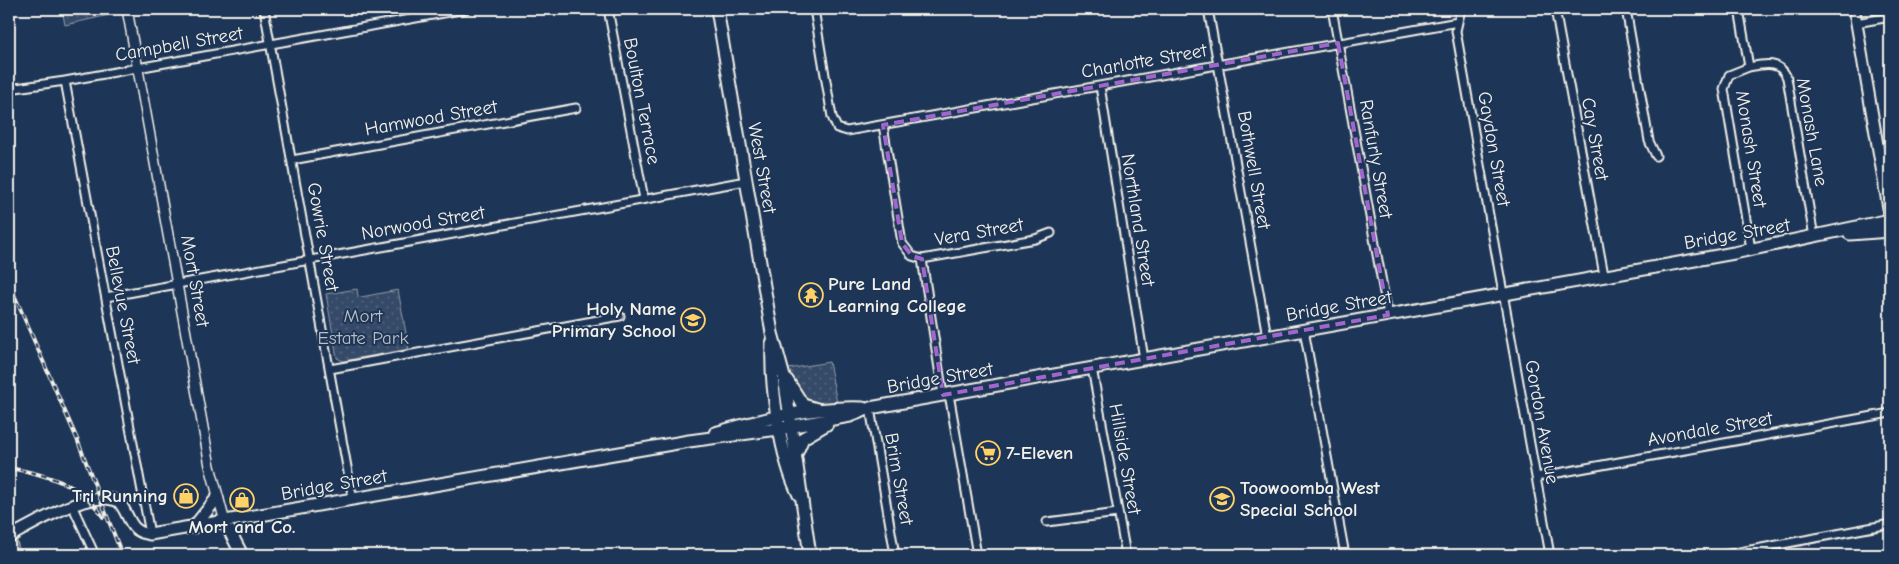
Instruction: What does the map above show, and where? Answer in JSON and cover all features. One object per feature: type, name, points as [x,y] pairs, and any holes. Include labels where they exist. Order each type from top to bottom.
[{"type":"main road","name":"West Street","points":[[717,9],[772,333],[781,362],[789,476],[801,499]]},
{"type":"main road","points":[[1854,9],[1888,192],[1890,219]]},
{"type":"main road","name":"Bridge Street","points":[[785,422],[820,410],[870,408],[1751,249],[1814,237],[1890,219]]},
{"type":"main road","name":"Bridge Street","points":[[1814,237],[1890,231]]},
{"type":"main road","name":"West Street","points":[[772,333],[771,365],[785,422],[796,453],[810,555]]},
{"type":"main road","points":[[781,362],[788,382],[800,402],[807,408],[820,410]]},
{"type":"main road","name":"Bridge Street","points":[[150,534],[689,441],[736,426],[850,416],[870,408]]},
{"type":"main road","points":[[796,453],[800,442],[807,434],[850,416]]},
{"type":"main road","points":[[194,527],[217,498]]},
{"type":"main road","points":[[9,537],[72,506],[92,500],[112,499],[121,504],[134,529],[150,534]]},
{"type":"main road","name":"Mort Street","points":[[225,522],[242,555]]},
{"type":"street","name":"Mort Street","points":[[127,9],[217,498],[225,522]]},
{"type":"street","name":"Gowrie Street","points":[[264,9],[353,500]]},
{"type":"street","name":"Campbell Street","points":[[12,89],[466,9]]},
{"type":"street","name":"Boulton Terrace","points":[[608,9],[644,199]]},
{"type":"street","name":"Charlotte Street","points":[[814,9],[832,117],[837,128],[848,131],[1458,22]]},
{"type":"street","name":"Bothwell Street","points":[[1208,9],[1267,336]]},
{"type":"street","name":"Ranfurly Street","points":[[1332,9],[1388,315]]},
{"type":"street","name":"Gaydon Street","points":[[1461,9],[1456,31],[1502,294]]},
{"type":"street","name":"Cay Street","points":[[1556,9],[1604,275]]},
{"type":"street","points":[[1626,9],[1649,141],[1656,156]]},
{"type":"street","name":"Monash Street","points":[[1739,9],[1749,67],[1728,75],[1724,89],[1751,249]]},
{"type":"street","points":[[1856,23],[1890,17]]},
{"type":"street","name":"Monash Lane","points":[[1749,67],[1764,64],[1777,65],[1784,71],[1814,237]]},
{"type":"street","name":"Bellevue Street","points":[[65,81],[150,534]]},
{"type":"street","name":"Northland Street","points":[[1100,86],[1144,359]]},
{"type":"street","name":"Hamwood Street","points":[[292,160],[576,108]]},
{"type":"street","name":"Vera Street","points":[[883,125],[902,243],[912,256],[922,259],[1035,238],[1051,233]]},
{"type":"street","name":"Norwood Street","points":[[106,297],[746,180]]},
{"type":"street","points":[[922,259],[977,555]]},
{"type":"street","name":"Gordon Avenue","points":[[1502,294],[1550,555]]},
{"type":"street","points":[[330,369],[620,316]]},
{"type":"street","points":[[1304,330],[1345,555]]},
{"type":"street","name":"Hillside Street","points":[[1092,368],[1126,555]]},
{"type":"street","name":"Brim Street","points":[[870,408],[895,555]]},
{"type":"street","name":"Avondale Street","points":[[1536,477],[1890,413]]},
{"type":"street","points":[[72,506],[95,555]]},
{"type":"street","points":[[1047,522],[1118,513]]},
{"type":"street","points":[[1724,555],[1750,553],[1890,524]]},
{"type":"highlighted area","points":[[1338,43],[1388,315],[943,395],[922,259],[912,256],[902,243],[883,125]]},
{"type":"green space","points":[[62,9],[117,9],[118,13],[65,25]]},
{"type":"green space","name":"Mort Estate Park","points":[[357,289],[358,296],[361,297],[398,290],[409,349],[343,361],[337,358],[326,294]]},
{"type":"green space","points":[[829,362],[837,403],[820,405],[806,403],[788,369]]},
{"type":"waterway","points":[[9,515],[13,529]]},
{"type":"waterway","points":[[16,539],[20,555]]},
{"type":"railway","points":[[9,283],[77,439],[119,547]]},
{"type":"railway","points":[[9,468],[49,477],[62,482],[85,496],[103,517]]},
{"type":"place","name":"Pure Land Learning College","points":[[811,295]]},
{"type":"place","name":"Holy Name Primary School","points":[[693,320]]},
{"type":"place","name":"7-Eleven","points":[[988,453]]},
{"type":"place","name":"Tri Running","points":[[186,496]]},
{"type":"place","name":"Toowoomba West Special School","points":[[1222,499]]},
{"type":"place","name":"Mort and Co.","points":[[242,500]]}]
